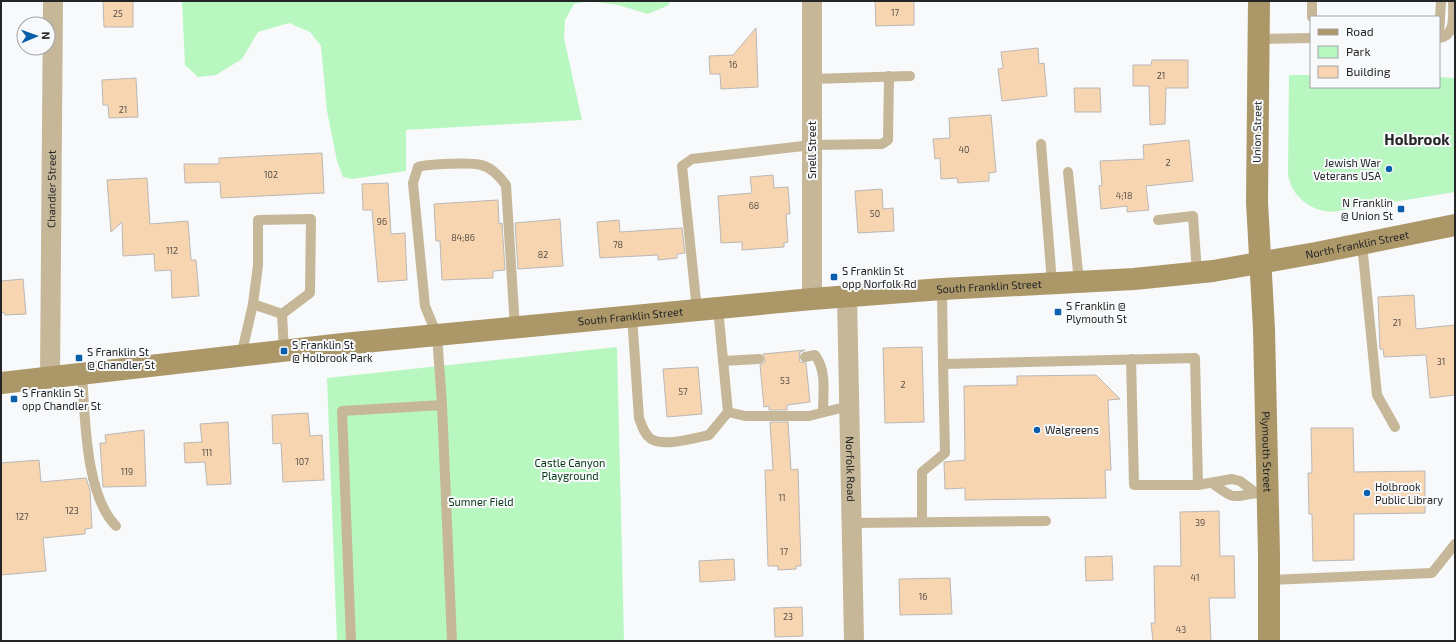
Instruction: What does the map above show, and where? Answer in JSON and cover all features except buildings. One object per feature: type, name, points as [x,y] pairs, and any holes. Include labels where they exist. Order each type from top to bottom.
[{"type":"main road","name":"Union Street","points":[[1259,1],[1257,202],[1260,264]]},
{"type":"main road","name":"North Franklin Street","points":[[1260,264],[1455,225]]},
{"type":"main road","name":"South Franklin Street","points":[[1,383],[284,351],[632,316],[847,296],[942,289],[1079,282],[1197,273],[1260,264]]},
{"type":"main road","name":"Plymouth Street","points":[[1260,264],[1264,329],[1261,493],[1269,580],[1269,641]]},
{"type":"street","name":"Chandler Street","points":[[50,377],[53,1]]},
{"type":"street","name":"Snell Street","points":[[812,1],[812,299]]},
{"type":"street","name":"Norfolk Road","points":[[847,296],[854,641]]},
{"type":"lane","points":[[1312,1],[1312,16]]},
{"type":"lane","points":[[1440,19],[1441,1]]},
{"type":"lane","points":[[1440,37],[1447,36],[1451,32],[1453,1]]},
{"type":"lane","points":[[1258,39],[1310,38]]},
{"type":"lane","points":[[632,316],[639,418],[644,431],[650,439],[658,443],[709,436],[728,412],[723,361],[707,309],[682,166],[692,160],[812,145],[882,144],[888,140],[889,76]]},
{"type":"lane","points":[[812,79],[910,76]]},
{"type":"lane","points":[[1041,144],[1052,283]]},
{"type":"lane","points":[[452,641],[442,405],[437,335],[425,306],[413,183],[418,167],[427,164],[482,164],[498,175],[506,185],[515,328]]},
{"type":"lane","points":[[1068,172],[1079,282]]},
{"type":"lane","points":[[1158,220],[1193,216],[1197,273]]},
{"type":"lane","points":[[241,356],[253,304],[258,265],[258,220],[310,220],[310,293],[282,314]]},
{"type":"lane","points":[[1362,244],[1377,395],[1395,427]]},
{"type":"lane","points":[[922,522],[922,472],[945,453],[942,289]]},
{"type":"lane","points":[[253,304],[282,314]]},
{"type":"lane","points":[[282,314],[284,351]]},
{"type":"lane","points":[[805,356],[815,355],[821,362],[823,370],[823,412]]},
{"type":"lane","points":[[943,364],[1195,358],[1198,485]]},
{"type":"lane","points":[[723,361],[759,359]]},
{"type":"lane","points":[[1131,359],[1134,485],[1198,485],[1232,479],[1240,481],[1261,493]]},
{"type":"lane","points":[[82,373],[85,426],[93,478],[106,516],[116,526]]},
{"type":"lane","points":[[351,641],[342,412],[442,405]]},
{"type":"lane","points":[[728,412],[745,416],[809,416],[849,406]]},
{"type":"lane","points":[[1212,483],[1229,496],[1237,497],[1261,493]]},
{"type":"lane","points":[[852,523],[1046,521]]},
{"type":"lane","points":[[1269,580],[1432,573],[1455,544]]},
{"type":"green space","points":[[182,1],[589,1],[574,4],[565,20],[564,38],[582,120],[406,130],[406,171],[352,179],[343,177],[337,161],[327,111],[321,46],[310,32],[289,23],[258,32],[242,59],[216,75],[198,77],[185,65]]},
{"type":"green space","points":[[589,1],[669,1],[669,5],[648,14],[618,5]]},
{"type":"green space","points":[[1289,75],[1310,75],[1310,88],[1440,88],[1440,77],[1455,78],[1455,192],[1331,212],[1323,211],[1303,201],[1293,190],[1288,175]]},
{"type":"green space","name":"Sumner Field","points":[[617,347],[624,641],[337,641],[327,378]]},
{"type":"place","name":"Jewish War Veterans USA","points":[[1389,169]]},
{"type":"place","name":"N Franklin @ Union St","points":[[1401,209]]},
{"type":"place","name":"S Franklin St opp Norfolk Rd","points":[[834,277]]},
{"type":"place","name":"S Franklin @ Plymouth St","points":[[1058,312]]},
{"type":"place","name":"S Franklin St @ Holbrook Park","points":[[284,351]]},
{"type":"place","name":"S Franklin St @ Chandler St","points":[[79,358]]},
{"type":"place","name":"S Franklin St opp Chandler St","points":[[14,399]]},
{"type":"place","name":"Walgreens","points":[[1037,430]]},
{"type":"place","name":"Holbrook Public Library","points":[[1367,493]]},
{"type":"district","name":"Holbrook","points":[[1417,140]]},
{"type":"park label","name":"Castle Canyon Playground","points":[[570,469]]}]
